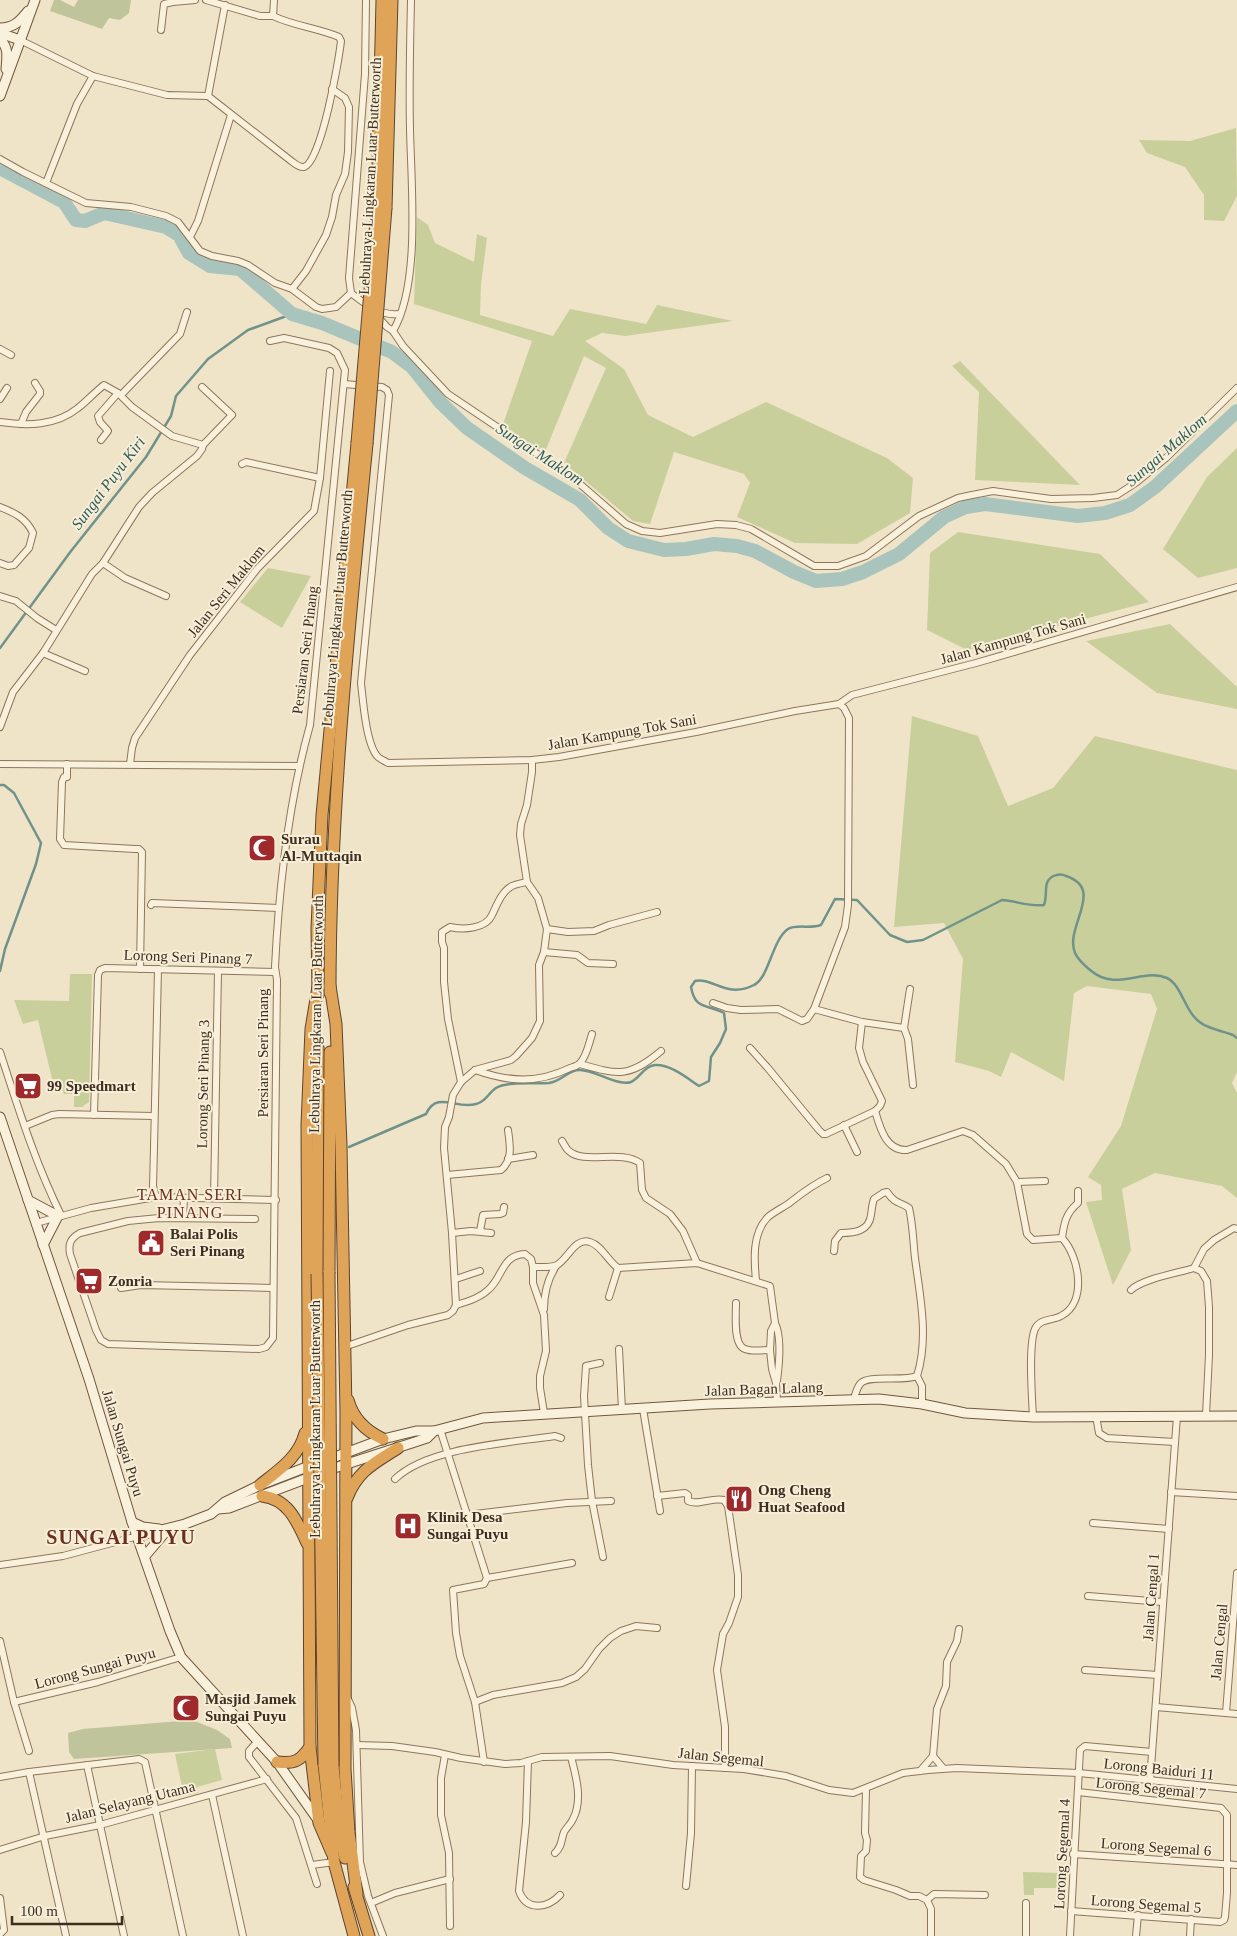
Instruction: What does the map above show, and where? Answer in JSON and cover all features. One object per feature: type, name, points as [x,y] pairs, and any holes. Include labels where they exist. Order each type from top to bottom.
[{"type":"highway","name":"Lebuhraya Lingkaran Luar Butterworth","points":[[382,0],[382,208]]},
{"type":"highway","name":"Lebuhraya Lingkaran Luar Butterworth","points":[[368,1936],[347,1865],[328,1766],[330,986],[333,836],[362,444],[382,208],[392,0]]},
{"type":"highway","name":"Lebuhraya Lingkaran Luar Butterworth","points":[[354,1936],[333,1858],[328,1766],[317,1274],[317,928],[322,814],[362,444]]},
{"type":"highway","points":[[330,986],[336,1024],[346,1411],[346,1778],[349,1832],[356,1894]]},
{"type":"highway","points":[[318,987],[311,1029],[308,1125],[310,1747],[319,1822],[333,1858]]},
{"type":"highway","points":[[345,1389],[350,1408],[356,1420],[373,1435],[383,1439]]},
{"type":"highway","points":[[308,1412],[314,1423],[325,1428],[333,1428],[339,1424],[346,1411]]},
{"type":"highway","points":[[308,1412],[300,1449],[261,1490],[281,1503],[295,1518],[308,1546]]},
{"type":"highway","points":[[345,1504],[356,1479],[366,1468],[398,1448]]},
{"type":"highway","points":[[308,1521],[319,1502],[325,1500],[339,1506],[345,1517]]},
{"type":"highway","points":[[277,1762],[291,1763],[302,1758],[310,1747]]},
{"type":"main road","points":[[0,28],[10,28],[20,21],[34,2]]},
{"type":"main road","points":[[0,96],[34,2]]},
{"type":"main road","points":[[0,33],[20,40]]},
{"type":"main road","points":[[0,39],[6,45],[8,55],[4,84]]},
{"type":"main road","name":"Jalan Sungai Puyu","points":[[0,1117],[89,1379],[132,1522],[181,1657],[277,1762],[319,1822]]},
{"type":"main road","points":[[28,1200],[59,1215],[43,1245]]},
{"type":"main road","name":"Jalan Bagan Lalang","points":[[138,1536],[167,1530],[211,1514],[218,1509],[229,1508],[261,1490],[346,1458],[383,1439],[416,1431],[437,1430],[483,1418],[710,1404],[854,1399],[895,1400],[965,1413],[1033,1417],[1237,1416]]},
{"type":"main road","name":"Jalan Bagan Lalang","points":[[346,1458],[398,1448],[427,1438],[437,1430]]},
{"type":"main road","points":[[132,1522],[148,1528],[167,1530]]},
{"type":"main road","points":[[145,1556],[167,1530]]},
{"type":"street","points":[[161,30],[164,4],[195,0]]},
{"type":"street","points":[[20,40],[93,76],[167,95],[208,96],[298,166],[304,167],[310,163],[317,150],[340,48],[339,37],[302,27],[273,16],[260,16],[206,0]]},
{"type":"street","points":[[273,16],[274,0]]},
{"type":"street","points":[[366,0],[365,74],[349,278],[351,293],[373,310],[389,315],[400,314]]},
{"type":"street","points":[[393,330],[399,321],[408,294],[412,225],[411,0]]},
{"type":"street","points":[[208,96],[224,5]]},
{"type":"street","points":[[46,183],[77,104],[93,76]]},
{"type":"street","points":[[292,289],[306,271],[326,235],[332,218],[336,195],[345,174],[348,152],[349,107],[345,98],[332,89]]},
{"type":"street","points":[[190,237],[198,221],[231,115]]},
{"type":"street","points":[[0,159],[93,205],[131,207],[166,216],[178,222],[200,251],[212,256],[243,263],[275,283],[292,289],[307,302],[322,309],[336,307],[351,293]]},
{"type":"street","points":[[373,310],[379,320],[393,330],[403,346],[448,394],[573,478],[626,524],[642,531],[660,533],[717,524],[751,529],[814,566],[838,566],[866,556],[919,516],[965,496],[993,491],[1051,498],[1093,498],[1117,494],[1137,482],[1166,458],[1237,388]]},
{"type":"street","points":[[101,440],[108,431],[100,422],[98,416],[180,334],[187,312]]},
{"type":"street","name":"Persiaran Seri Pinang","points":[[183,1218],[128,1221],[74,1236],[69,1246],[90,1315],[101,1340],[108,1344],[258,1349],[266,1347],[273,1338],[278,980],[275,972],[282,861],[298,766],[310,725],[345,370],[338,353],[329,348],[284,338],[270,341]]},
{"type":"street","points":[[0,349],[11,355]]},
{"type":"street","name":"Jalan Seri Maklom","points":[[130,764],[135,738],[190,655],[257,569],[314,511],[320,478],[330,371]]},
{"type":"street","points":[[21,424],[26,412],[40,394],[35,383]]},
{"type":"street","name":"Jalan Kampung Tok Sani","points":[[344,384],[382,387],[389,394],[361,683],[366,722],[373,749],[378,757],[388,762],[532,760],[559,757],[839,704],[852,695],[976,663],[1237,587]]},
{"type":"street","points":[[0,422],[38,425],[66,416],[77,409],[104,385],[120,394],[132,407],[172,436],[203,445]]},
{"type":"street","points":[[0,728],[13,692],[43,653],[92,574],[103,563],[139,507],[152,493],[197,456],[203,445],[232,415],[202,387]]},
{"type":"street","points":[[0,400],[7,388]]},
{"type":"street","points":[[242,464],[246,462],[320,478]]},
{"type":"street","points":[[0,507],[17,514],[33,533],[29,548],[14,565],[8,566],[0,563]]},
{"type":"street","points":[[103,563],[125,578],[166,596]]},
{"type":"street","points":[[0,596],[16,601],[34,616],[56,630]]},
{"type":"street","points":[[43,653],[85,671]]},
{"type":"street","points":[[713,1002],[726,1008],[741,1010],[778,1009],[802,1021],[807,1019],[814,1009],[845,927],[848,905],[848,718],[844,708],[839,704]]},
{"type":"street","points":[[344,1347],[408,1325],[448,1316],[453,1312],[456,1305],[456,1279],[444,1137],[452,1095],[461,1082],[475,1070],[512,1060],[532,1038],[540,1021],[539,965],[544,952],[547,929],[538,898],[527,882],[520,835],[520,824],[528,797],[532,772],[532,760]]},
{"type":"street","points":[[0,764],[298,766]]},
{"type":"street","points":[[67,764],[67,777],[64,777],[62,782],[60,839],[64,845],[139,849],[142,852],[140,969]]},
{"type":"street","points":[[461,1082],[448,1019],[442,932],[450,927],[470,928],[486,922],[492,916],[504,893],[512,886],[527,882]]},
{"type":"street","points":[[151,905],[152,903],[279,908]]},
{"type":"street","points":[[547,929],[568,932],[594,931],[657,912]]},
{"type":"street","points":[[544,952],[576,955],[588,963],[614,964]]},
{"type":"street","name":"Lorong Seri Pinang 7","points":[[94,1115],[98,976],[100,970],[105,968],[275,972]]},
{"type":"street","points":[[156,1197],[154,1186],[154,1116],[158,969]]},
{"type":"street","name":"Lorong Seri Pinang 3","points":[[214,1198],[218,970]]},
{"type":"street","points":[[910,989],[904,1028],[908,1039],[913,1085]]},
{"type":"street","points":[[814,1009],[862,1022],[904,1028]]},
{"type":"street","points":[[750,1048],[823,1134],[875,1111],[882,1101],[863,1062],[860,1048],[862,1022]]},
{"type":"street","points":[[475,1070],[513,1080],[537,1080],[559,1074],[580,1064],[586,1054],[592,1034]]},
{"type":"street","points":[[0,1052],[25,1126],[59,1215]]},
{"type":"street","points":[[580,1064],[618,1073],[634,1071],[661,1052]]},
{"type":"street","points":[[875,1111],[885,1135],[892,1147],[898,1151],[907,1150],[963,1131],[968,1132],[1006,1164],[1017,1182],[1027,1234],[1033,1240],[1062,1238],[1070,1246],[1077,1263],[1078,1283],[1076,1298],[1070,1308],[1061,1316],[1044,1320],[1036,1328],[1032,1340],[1033,1417]]},
{"type":"street","points":[[25,1126],[52,1115],[154,1116]]},
{"type":"street","points":[[844,1125],[857,1152]]},
{"type":"street","points":[[447,1175],[501,1170],[505,1167],[511,1152],[508,1130]]},
{"type":"street","points":[[562,1141],[570,1152],[578,1155],[632,1157],[640,1163],[642,1190],[646,1198],[670,1214],[683,1231],[697,1263]]},
{"type":"street","points":[[508,1159],[533,1155]]},
{"type":"street","points":[[756,1280],[755,1250],[762,1225],[769,1216],[812,1185],[827,1178]]},
{"type":"street","points":[[1017,1182],[1045,1181]]},
{"type":"street","points":[[1062,1238],[1064,1220],[1070,1210],[1078,1203],[1078,1190]]},
{"type":"street","points":[[834,1251],[835,1241],[841,1233],[859,1232],[867,1226],[870,1221],[874,1199],[883,1192],[887,1192],[898,1204],[909,1208],[922,1309],[921,1364],[917,1376],[909,1380],[868,1379],[860,1384],[854,1399]]},
{"type":"street","points":[[36,1223],[59,1215],[156,1197],[276,1200]]},
{"type":"street","points":[[184,1198],[183,1218],[255,1219]]},
{"type":"street","points":[[480,1231],[483,1215],[503,1213],[504,1207]]},
{"type":"street","points":[[1194,1268],[1204,1249],[1214,1240],[1234,1228],[1237,1229]]},
{"type":"street","points":[[452,1233],[480,1231],[491,1233]]},
{"type":"street","points":[[544,1413],[540,1376],[546,1351],[544,1316],[548,1276],[570,1254],[574,1246],[582,1241],[589,1241],[598,1247],[610,1263],[618,1268],[697,1263],[756,1280],[770,1286],[775,1323],[778,1329],[779,1367],[776,1383]]},
{"type":"street","points":[[456,1305],[487,1292],[496,1282],[502,1267],[512,1257],[525,1254],[531,1259],[534,1283],[544,1316]]},
{"type":"street","points":[[533,1267],[556,1266]]},
{"type":"street","points":[[609,1297],[618,1268]]},
{"type":"street","points":[[1131,1290],[1145,1282],[1194,1268],[1201,1271],[1206,1281],[1209,1307],[1206,1415]]},
{"type":"street","points":[[456,1279],[480,1271]]},
{"type":"street","points":[[120,1288],[141,1285],[274,1288]]},
{"type":"street","points":[[736,1304],[736,1331],[739,1345],[744,1349],[770,1350]]},
{"type":"street","points":[[775,1323],[771,1331],[770,1350],[776,1383],[777,1402]]},
{"type":"street","points":[[619,1350],[622,1410]]},
{"type":"street","points":[[600,1363],[591,1363],[586,1366],[585,1412],[592,1501],[603,1558]]},
{"type":"street","points":[[917,1376],[922,1386],[922,1404]]},
{"type":"street","points":[[643,1409],[660,1511]]},
{"type":"street","points":[[1096,1416],[1099,1432],[1107,1438],[1175,1442]]},
{"type":"street","name":"Jalan Cengal 1","points":[[1150,1781],[1177,1416]]},
{"type":"street","points":[[437,1430],[447,1452],[486,1578],[484,1584],[453,1590],[456,1633],[460,1656],[475,1702],[484,1762]]},
{"type":"street","points":[[395,1479],[413,1465],[447,1452],[555,1436],[561,1438]]},
{"type":"street","points":[[1171,1492],[1237,1496]]},
{"type":"street","points":[[658,1496],[685,1493],[688,1495],[688,1501],[693,1504],[716,1498],[724,1500],[728,1506],[734,1544],[738,1597],[723,1634],[717,1670],[725,1727],[725,1768]]},
{"type":"street","points":[[467,1516],[567,1502],[611,1501]]},
{"type":"street","points":[[1094,1523],[1169,1529]]},
{"type":"street","points":[[0,1565],[63,1556],[138,1536]]},
{"type":"street","points":[[486,1578],[572,1563]]},
{"type":"street","name":"Jalan Cengal","points":[[1226,1713],[1235,1626],[1237,1573]]},
{"type":"street","points":[[1088,1596],[1163,1602]]},
{"type":"street","points":[[475,1702],[493,1695],[562,1683],[576,1678],[599,1649],[610,1638],[621,1631],[636,1626],[657,1628]]},
{"type":"street","points":[[920,1771],[933,1756],[937,1709],[946,1686],[947,1662],[957,1641],[959,1629]]},
{"type":"street","points":[[0,1641],[14,1702],[29,1751]]},
{"type":"street","name":"Lorong Sungai Puyu","points":[[14,1702],[98,1682],[181,1657]]},
{"type":"street","points":[[1085,1670],[1158,1675]]},
{"type":"street","points":[[345,1692],[352,1708],[357,1745],[358,1846],[363,1879],[384,1936]]},
{"type":"street","points":[[1156,1707],[1237,1714]]},
{"type":"street","points":[[258,1741],[249,1751],[249,1757],[296,1818],[317,1884]]},
{"type":"street","name":"Jalan Segemal","points":[[357,1745],[392,1746],[505,1764],[542,1757],[610,1756],[692,1766],[744,1769],[786,1776],[829,1790],[853,1793],[903,1773],[943,1768],[1079,1772]]},
{"type":"street","name":"Lorong Segemal 4","points":[[1070,1936],[1080,1750],[1084,1746],[1152,1752]]},
{"type":"street","points":[[445,1755],[441,1778],[441,1815],[449,1853],[450,1926]]},
{"type":"street","points":[[933,1756],[943,1768]]},
{"type":"street","points":[[555,1853],[559,1849],[566,1828],[573,1821],[577,1803],[576,1778],[571,1757]]},
{"type":"street","points":[[0,1778],[29,1772],[139,1759],[145,1762],[183,1936]]},
{"type":"street","points":[[528,1761],[526,1822],[519,1891],[521,1898],[528,1904],[536,1906],[545,1905],[560,1895]]},
{"type":"street","points":[[87,1765],[124,1936]]},
{"type":"street","points":[[686,1886],[691,1833],[692,1766]]},
{"type":"street","points":[[29,1772],[45,1836],[66,1936]]},
{"type":"street","name":"Lorong Baiduri 11","points":[[1079,1772],[1237,1789]]},
{"type":"street","name":"Jalan Selayang Utama","points":[[0,1850],[45,1836],[100,1825],[267,1779]]},
{"type":"street","points":[[866,1789],[865,1833],[867,1840],[866,1852],[861,1856],[860,1877],[910,1896],[919,1896],[927,1900],[931,1909],[932,1936]]},
{"type":"street","name":"Lorong Segemal 7","points":[[1078,1792],[1221,1808],[1227,1815],[1227,1864]]},
{"type":"street","points":[[212,1795],[243,1936]]},
{"type":"street","name":"Lorong Segemal 6","points":[[1073,1854],[1237,1865]]},
{"type":"street","points":[[312,1865],[333,1858]]},
{"type":"street","name":"Lorong Segemal 5","points":[[1071,1912],[1220,1922],[1224,1920],[1225,1916],[1227,1864]]},
{"type":"street","points":[[371,1903],[395,1893],[450,1878]]},
{"type":"street","points":[[927,1900],[934,1894],[985,1895]]},
{"type":"street","points":[[0,1898],[2,1932]]},
{"type":"street","points":[[1026,1903],[1026,1936]]},
{"type":"street","points":[[1136,1936],[1138,1915]]},
{"type":"street","points":[[1190,1936],[1192,1919]]},
{"type":"green space","points":[[54,0],[60,0],[74,7],[78,0],[131,0],[129,13],[120,20],[109,18],[102,29],[50,11]]},
{"type":"green space","points":[[1236,128],[1237,196],[1224,221],[1204,220],[1204,195],[1185,167],[1147,153],[1139,140],[1190,141]]},
{"type":"green space","points":[[417,217],[428,225],[435,243],[474,262],[477,234],[487,238],[481,285],[480,315],[553,336],[570,309],[646,324],[657,305],[733,321],[625,336],[602,333],[585,341],[624,369],[648,415],[693,437],[766,402],[887,458],[913,478],[910,513],[857,544],[795,543],[737,517],[750,483],[744,474],[674,452],[650,524],[633,521],[564,463],[606,368],[584,356],[545,452],[502,427],[532,341],[414,304]]},
{"type":"green space","points":[[960,361],[1080,485],[975,480],[979,392],[952,366]]},
{"type":"green space","points":[[1237,448],[1237,568],[1198,578],[1163,549],[1207,477]]},
{"type":"green space","points":[[958,532],[1100,554],[1149,602],[967,650],[927,630],[930,553]]},
{"type":"green space","points":[[268,568],[311,576],[282,628],[240,602]]},
{"type":"green space","points":[[1170,624],[1237,687],[1237,709],[1157,693],[1086,641]]},
{"type":"green space","points":[[912,716],[978,736],[1008,806],[1053,788],[1095,736],[1237,770],[1237,1072],[1232,1083],[1237,1093],[1237,1198],[1222,1186],[1155,1173],[1122,1189],[1131,1250],[1113,1285],[1086,1202],[1102,1200],[1101,1185],[1088,1177],[1121,1126],[1157,1009],[1151,994],[1087,986],[1074,993],[1064,1081],[1011,1052],[1001,1077],[989,1071],[955,1062],[963,959],[944,923],[894,927]]},
{"type":"green space","points":[[70,974],[92,974],[89,1102],[82,1107],[74,1107],[74,1094],[64,1094],[59,1079],[52,1079],[38,1020],[23,1024],[14,1000],[69,1001]]},
{"type":"green space","points":[[192,1720],[217,1730],[230,1739],[232,1748],[74,1759],[69,1752],[68,1733],[83,1729]]},
{"type":"green space","points":[[215,1749],[222,1780],[197,1787],[198,1793],[184,1796],[175,1754]]},
{"type":"green space","points":[[1023,1872],[1064,1873],[1064,1888],[1034,1888],[1034,1895],[1024,1895]]},
{"type":"waterway","name":"Sungai Maklom","points":[[0,168],[64,202],[76,220],[85,221],[104,213],[166,227],[179,235],[189,253],[210,266],[240,269],[292,314],[322,323],[392,352],[412,367],[440,402],[467,428],[525,468],[580,500],[608,528],[628,541],[664,550],[686,549],[714,544],[737,546],[755,551],[794,572],[816,581],[842,579],[863,572],[899,554],[944,517],[966,507],[985,504],[1078,516],[1105,513],[1130,505],[1155,487],[1237,411]]},
{"type":"waterway","name":"Sungai Puyu Kiri","points":[[0,648],[71,551],[146,457],[171,416],[176,396],[208,359],[248,330],[292,314]]},
{"type":"waterway","name":"Sungai Puyu Kiri","points":[[0,785],[4,785],[14,793],[41,843],[36,864],[5,949],[0,971]]},
{"type":"waterway","points":[[349,1147],[426,1114],[430,1107],[436,1103],[476,1104],[501,1086],[549,1083],[575,1070],[585,1070],[626,1083],[634,1080],[651,1066],[661,1065],[678,1072],[699,1086],[709,1081],[711,1057],[726,1029],[724,1013],[695,1000],[691,987],[695,981],[708,982],[736,990],[754,985],[763,975],[783,934],[791,928],[821,925],[835,899],[857,900],[890,935],[907,942],[923,940],[1002,900],[1044,905],[1048,880],[1055,875],[1064,875],[1077,882],[1083,890],[1084,899],[1073,943],[1075,953],[1083,964],[1100,976],[1110,979],[1120,980],[1149,975],[1167,978],[1176,987],[1191,1013],[1201,1023],[1237,1038]]},
{"type":"place","name":"Surau Al-Muttaqin","points":[[262,848]]},
{"type":"place","name":"99 Speedmart","points":[[28,1086]]},
{"type":"place","name":"Balai Polis Seri Pinang","points":[[151,1243]]},
{"type":"place","name":"Zonria","points":[[89,1281]]},
{"type":"place","name":"Ong Cheng Huat Seafood","points":[[739,1499]]},
{"type":"place","name":"Klinik Desa Sungai Puyu","points":[[408,1526]]},
{"type":"place","name":"Masjid Jamek Sungai Puyu","points":[[186,1708]]},
{"type":"district","name":"TAMAN SERI PINANG","points":[[190,1203]]},
{"type":"district","name":"SUNGAI PUYU","points":[[121,1537]]}]
